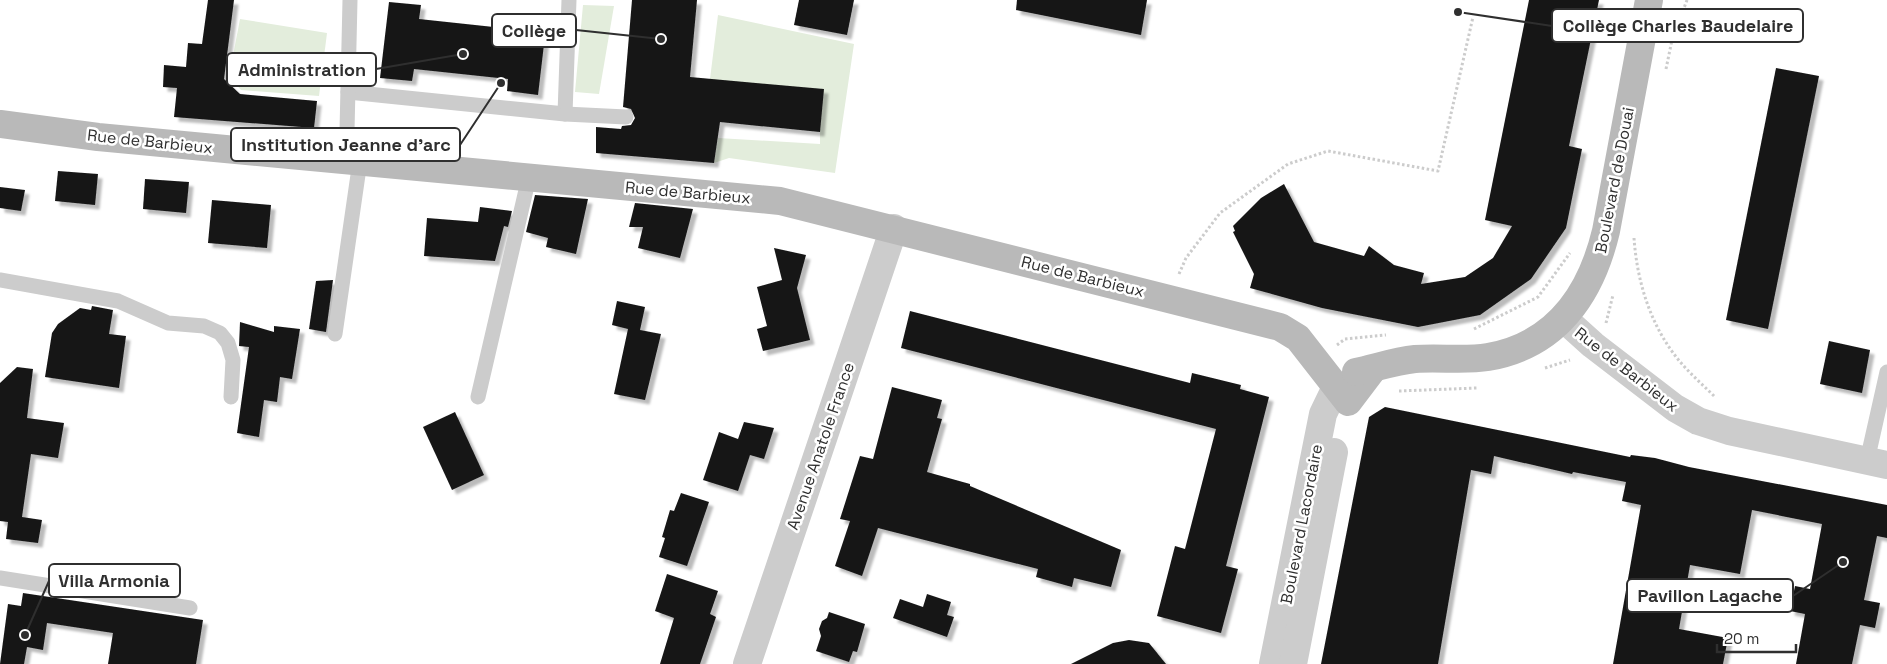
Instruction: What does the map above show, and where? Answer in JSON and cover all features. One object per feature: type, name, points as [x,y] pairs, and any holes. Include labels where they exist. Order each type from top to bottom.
[{"type":"main road","name":"Boulevard de Douai","points":[[1563,318],[1584,292],[1602,245],[1649,0]]},
{"type":"main road","name":"Boulevard de Douai","points":[[1642,33],[1658,0]]},
{"type":"main road","name":"Rue de Barbieux","points":[[0,124],[98,137],[780,201],[894,228],[1286,329],[1298,338],[1342,395],[1373,369],[1415,359],[1478,358],[1500,354],[1533,340],[1563,318]]},
{"type":"street","name":"Avenue Anatole France","points":[[747,664],[894,228]]},
{"type":"street","name":"Rue de Barbieux","points":[[1563,318],[1593,345],[1675,408],[1698,421],[1729,431],[1877,463]]},
{"type":"street","name":"Boulevard Lacordaire","points":[[1273,664],[1323,414],[1342,395]]},
{"type":"street","name":"Boulevard Lacordaire","points":[[1293,664],[1338,428],[1342,395]]},
{"type":"lane","points":[[335,334],[351,160],[347,131],[350,0]]},
{"type":"lane","points":[[565,114],[569,0]]},
{"type":"lane","points":[[348,92],[565,114],[626,117]]},
{"type":"lane","points":[[478,397],[529,177]]},
{"type":"lane","points":[[0,280],[118,301],[168,322],[204,326],[220,333],[228,343],[233,360],[231,397]]},
{"type":"lane","points":[[1877,463],[1887,372]]},
{"type":"lane","points":[[0,578],[190,608]]},
{"type":"path","points":[[1170,298],[1186,258],[1220,213],[1288,164],[1328,151],[1438,171],[1473,17]]},
{"type":"path","points":[[1633,234],[1636,271],[1656,325],[1678,358],[1716,398]]},
{"type":"path","points":[[1470,331],[1538,297],[1572,250]]},
{"type":"path","points":[[1316,360],[1345,339],[1391,335]]},
{"type":"green space","points":[[583,5],[614,6],[599,94],[575,92]]},
{"type":"green space","points":[[718,15],[854,44],[835,173],[729,158],[714,163],[718,138],[820,144],[820,131],[710,79]]},
{"type":"green space","points":[[240,19],[327,33],[319,96],[241,90],[229,77]]},
{"type":"building","points":[[208,0],[234,0],[224,79],[240,94],[317,101],[314,128],[174,117],[177,88],[163,87],[164,65],[186,67],[188,43],[202,44]]},
{"type":"building","points":[[632,0],[697,0],[690,77],[824,89],[820,132],[720,122],[714,163],[596,153],[596,127],[621,129],[622,126],[631,125],[635,118],[631,109],[623,107]]},
{"type":"building","points":[[799,0],[854,0],[847,35],[794,25]]},
{"type":"building","points":[[1017,0],[1147,0],[1141,35],[1016,10]]},
{"type":"building","points":[[1529,0],[1599,0],[1569,146],[1582,149],[1566,228],[1531,279],[1480,315],[1418,327],[1322,308],[1250,288],[1254,274],[1233,232],[1235,231],[1233,226],[1261,198],[1284,184],[1314,242],[1364,256],[1369,246],[1394,265],[1424,273],[1421,284],[1465,277],[1493,258],[1512,226],[1485,220]]},
{"type":"building","points":[[389,2],[421,5],[419,19],[513,29],[515,15],[547,19],[538,95],[507,91],[508,79],[414,69],[412,81],[380,78]]},
{"type":"building","points":[[1776,68],[1819,76],[1768,329],[1726,320]]},
{"type":"building","points":[[58,171],[98,174],[95,205],[55,201]]},
{"type":"building","points":[[145,179],[189,182],[186,213],[143,209]]},
{"type":"building","points":[[0,187],[25,190],[21,211],[0,208]]},
{"type":"building","points":[[535,195],[588,199],[576,254],[546,247],[548,238],[526,232]]},
{"type":"building","points":[[212,200],[271,205],[267,248],[208,243]]},
{"type":"building","points":[[635,203],[693,209],[680,258],[638,248],[643,227],[629,227]]},
{"type":"building","points":[[480,207],[512,211],[508,227],[504,226],[495,261],[424,256],[427,218],[478,222]]},
{"type":"building","points":[[774,248],[806,255],[797,288],[810,340],[763,351],[757,329],[767,326],[757,287],[782,280]]},
{"type":"building","points":[[333,280],[326,332],[309,329],[316,281]]},
{"type":"building","points":[[617,301],[645,307],[640,330],[661,334],[645,400],[614,394],[628,329],[612,325]]},
{"type":"building","points":[[92,306],[113,310],[109,334],[126,336],[119,388],[45,377],[52,333],[58,324],[80,308],[91,310]]},
{"type":"building","points":[[910,311],[1190,383],[1192,373],[1241,385],[1240,389],[1269,397],[1226,566],[1238,569],[1221,633],[1157,616],[1175,546],[1185,549],[1216,429],[901,348]]},
{"type":"building","points":[[240,322],[274,332],[274,326],[300,329],[292,379],[280,377],[277,402],[264,400],[259,437],[237,433],[249,347],[239,346]]},
{"type":"building","points":[[1829,341],[1870,350],[1862,393],[1820,384]]},
{"type":"building","points":[[17,367],[33,369],[27,418],[64,423],[58,458],[31,454],[22,517],[42,520],[38,543],[6,539],[8,522],[0,521],[0,383]]},
{"type":"building","points":[[892,387],[942,400],[937,418],[942,419],[927,472],[970,484],[970,486],[1121,550],[1111,587],[1074,578],[1072,587],[1036,577],[1038,569],[878,528],[862,576],[835,566],[850,521],[840,519],[860,456],[873,459]]},
{"type":"building","points":[[1385,407],[1630,457],[1631,455],[1655,458],[1689,467],[1887,505],[1887,538],[1877,536],[1864,600],[1880,603],[1875,628],[1860,625],[1852,664],[1796,664],[1805,614],[1790,611],[1795,586],[1810,589],[1822,524],[1752,510],[1740,574],[1690,565],[1679,629],[1728,638],[1723,664],[1613,664],[1641,505],[1622,501],[1626,482],[1573,472],[1572,474],[1494,456],[1491,474],[1471,470],[1438,664],[1321,664],[1369,417]]},
{"type":"building","points":[[455,412],[484,475],[452,490],[423,427]]},
{"type":"building","points":[[744,422],[774,428],[764,459],[750,455],[738,491],[703,480],[719,432],[738,439]]},
{"type":"building","points":[[681,493],[709,502],[687,566],[659,557],[665,538],[662,537],[670,510],[674,511]]},
{"type":"building","points":[[667,574],[718,591],[710,614],[716,617],[700,664],[660,664],[674,618],[655,611]]},
{"type":"building","points":[[23,593],[203,620],[196,664],[108,664],[113,633],[47,623],[43,650],[27,647],[24,664],[0,664],[8,604],[21,606]]},
{"type":"building","points":[[927,594],[951,602],[947,615],[954,617],[947,637],[893,618],[900,599],[923,607]]},
{"type":"building","points":[[829,612],[865,624],[857,652],[853,651],[849,662],[816,651],[821,636],[819,629]]},
{"type":"building","points":[[1129,640],[1149,643],[1166,664],[1071,664],[1113,643]]},
{"type":"place","name":"Collège Charles Baudelaire","points":[[1458,12]]},
{"type":"place","name":"Collège","points":[[661,39]]},
{"type":"place","name":"Administration","points":[[463,54]]},
{"type":"place","name":"Institution Jeanne d'arc","points":[[501,83]]},
{"type":"place","name":"Pavillon Lagache","points":[[1843,562]]},
{"type":"place","name":"Villa Armonia","points":[[25,635]]}]
